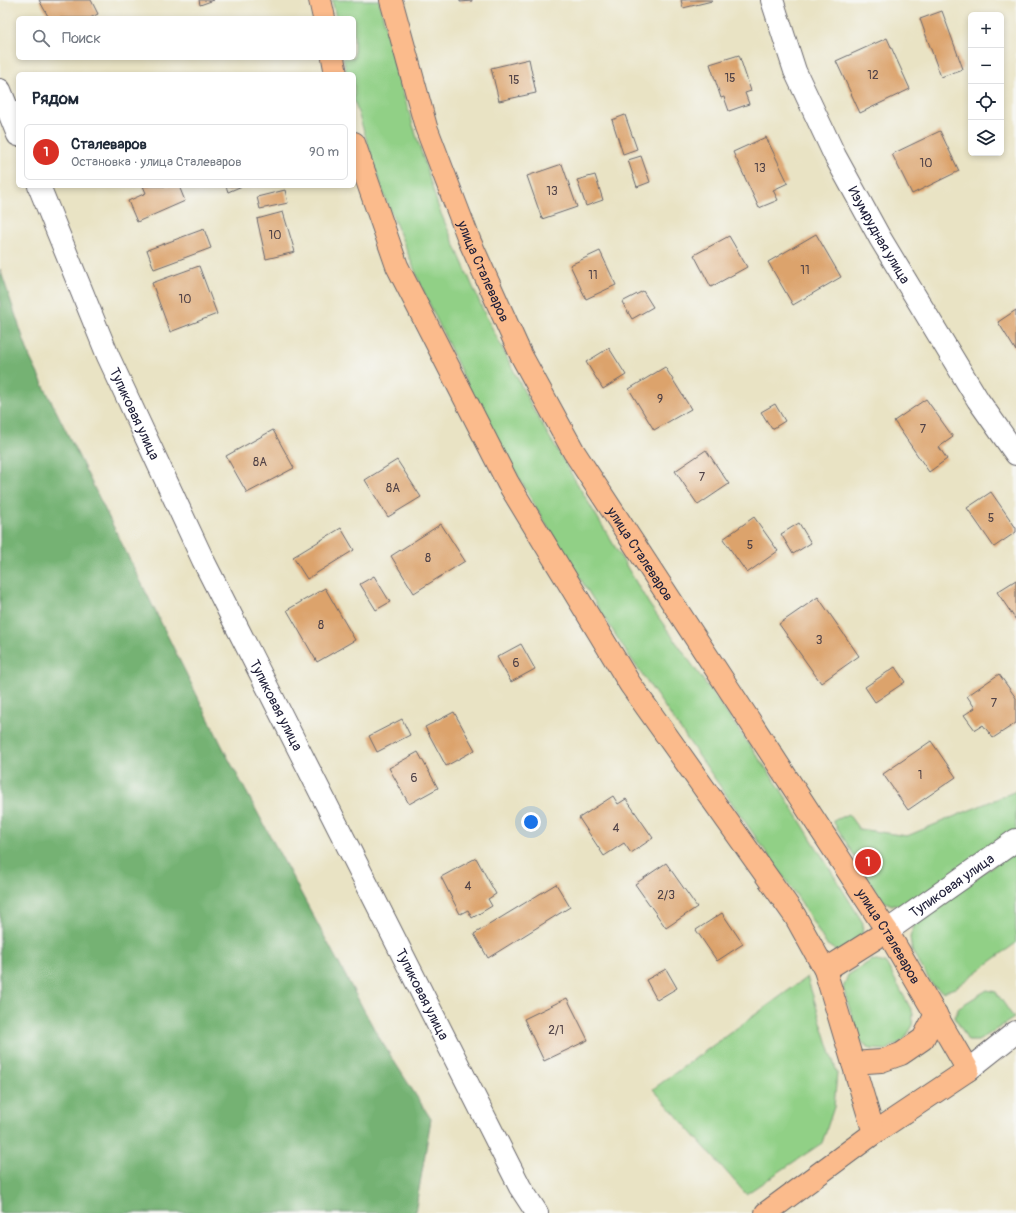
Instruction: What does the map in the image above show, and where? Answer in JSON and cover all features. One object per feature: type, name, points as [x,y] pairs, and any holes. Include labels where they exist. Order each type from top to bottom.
[{"type":"main road","points":[[320,0],[324,16]]},
{"type":"main road","name":"улица Сталеваров","points":[[392,0],[426,127],[470,242],[521,355],[574,452],[887,932],[968,1070]]},
{"type":"main road","points":[[333,60],[336,72]]},
{"type":"main road","points":[[356,149],[397,266],[508,483],[630,684],[795,916],[825,970],[874,1133]]},
{"type":"main road","points":[[825,970],[887,932]]},
{"type":"main road","points":[[853,1063],[881,1061],[901,1054],[922,1039],[936,1014]]},
{"type":"main road","points":[[766,1213],[874,1133],[968,1070]]},
{"type":"street","name":"Изумрудная улица","points":[[772,0],[795,72],[838,163],[888,252],[978,400],[1016,454]]},
{"type":"street","points":[[0,90],[16,130]]},
{"type":"street","name":"Тупиковая улица","points":[[40,188],[108,356],[203,560],[517,1180],[537,1213]]},
{"type":"street","name":"Тупиковая улица","points":[[887,932],[1016,840]]},
{"type":"street","points":[[968,1070],[1016,1032]]},
{"type":"green space","points":[[332,0],[379,0],[395,67],[439,209],[483,310],[534,411],[649,604],[780,788],[863,923],[862,937],[839,953],[826,944],[801,902],[625,650],[542,518],[472,395],[422,288],[384,195],[356,106],[356,72],[346,72],[344,60],[356,60],[356,16],[336,16]]},
{"type":"green space","points":[[0,269],[30,358],[227,756],[378,1036],[431,1119],[415,1213],[0,1213]]},
{"type":"green space","points":[[1016,791],[1016,831],[908,906],[892,905],[881,900],[833,821],[848,814],[859,829],[907,836]]},
{"type":"green space","points":[[1016,850],[1016,943],[955,988],[943,992],[933,986],[912,951],[910,937],[914,926],[920,916]]},
{"type":"green space","points":[[872,960],[886,963],[913,1013],[912,1027],[904,1040],[886,1050],[871,1049],[860,1041],[843,988],[848,975]]},
{"type":"green space","points":[[807,977],[837,1073],[834,1107],[822,1143],[746,1194],[653,1089]]},
{"type":"green space","points":[[987,990],[996,992],[1014,1018],[978,1041],[968,1041],[955,1017],[959,1007]]},
{"type":"building","points":[[39,0],[91,0],[98,14],[94,16],[48,16]]},
{"type":"building","points":[[199,0],[214,0],[200,5]]},
{"type":"building","points":[[460,0],[472,0],[472,1],[460,2]]},
{"type":"building","points":[[681,0],[712,0],[712,1],[683,8]]},
{"type":"building","points":[[942,11],[963,69],[941,77],[920,19]]},
{"type":"building","points":[[887,38],[910,89],[860,113],[836,61]]},
{"type":"building","points":[[739,55],[751,91],[745,93],[749,104],[729,111],[724,97],[721,98],[710,64]]},
{"type":"building","points":[[529,59],[536,93],[499,101],[491,68]]},
{"type":"building","points":[[625,115],[637,149],[623,154],[612,120]]},
{"type":"building","points":[[940,131],[959,171],[912,194],[892,154]]},
{"type":"building","points":[[766,137],[788,183],[773,190],[778,200],[759,208],[733,152]]},
{"type":"building","points":[[641,156],[650,182],[637,187],[628,160]]},
{"type":"building","points":[[562,164],[577,207],[542,219],[527,176]]},
{"type":"building","points":[[595,175],[603,200],[586,206],[577,180]]},
{"type":"building","points":[[144,188],[180,188],[185,201],[137,222],[128,201],[146,193]]},
{"type":"building","points":[[227,188],[237,188],[228,192]]},
{"type":"building","points":[[285,190],[288,203],[260,209],[257,197]]},
{"type":"building","points":[[283,212],[295,252],[266,259],[257,219]]},
{"type":"building","points":[[204,229],[211,248],[154,269],[147,250]]},
{"type":"building","points":[[816,234],[841,277],[793,305],[768,262]]},
{"type":"building","points":[[729,236],[747,267],[711,287],[694,255]]},
{"type":"building","points":[[600,251],[616,285],[586,299],[570,265]]},
{"type":"building","points":[[199,266],[217,314],[170,332],[152,283]]},
{"type":"building","points":[[643,291],[653,307],[632,319],[622,302]]},
{"type":"building","points":[[1016,310],[1016,351],[998,322]]},
{"type":"building","points":[[609,348],[626,375],[603,389],[586,362]]},
{"type":"building","points":[[665,367],[691,409],[654,430],[629,389]]},
{"type":"building","points":[[926,399],[953,437],[939,447],[947,459],[929,472],[894,421]]},
{"type":"building","points":[[775,404],[785,421],[772,429],[761,412]]},
{"type":"building","points":[[273,430],[294,468],[247,493],[226,456]]},
{"type":"building","points":[[706,450],[729,484],[698,505],[675,471]]},
{"type":"building","points":[[397,460],[421,497],[388,517],[365,480]]},
{"type":"building","points":[[991,492],[1016,528],[1016,532],[994,547],[967,508]]},
{"type":"building","points":[[754,517],[778,551],[747,573],[723,539]]},
{"type":"building","points":[[799,523],[811,543],[793,554],[781,534]]},
{"type":"building","points":[[441,524],[465,561],[414,593],[391,556]]},
{"type":"building","points":[[341,528],[354,550],[307,579],[293,557]]},
{"type":"building","points":[[374,576],[390,602],[376,610],[360,584]]},
{"type":"building","points":[[1016,580],[1016,620],[997,592]]},
{"type":"building","points":[[325,588],[355,640],[317,662],[287,610]]},
{"type":"building","points":[[818,597],[859,656],[821,683],[779,624]]},
{"type":"building","points":[[521,644],[535,669],[511,682],[497,657]]},
{"type":"building","points":[[895,667],[905,682],[875,702],[865,687]]},
{"type":"building","points":[[999,674],[1016,698],[1016,723],[993,738],[983,725],[975,730],[964,715],[975,708],[967,696]]},
{"type":"building","points":[[454,712],[475,750],[446,766],[425,727]]},
{"type":"building","points":[[402,719],[410,735],[377,752],[369,736]]},
{"type":"building","points":[[931,741],[956,777],[908,810],[883,774]]},
{"type":"building","points":[[418,752],[438,788],[409,804],[389,768]]},
{"type":"building","points":[[613,796],[618,804],[626,799],[653,838],[631,853],[624,843],[604,856],[579,818]]},
{"type":"building","points":[[476,858],[496,894],[488,899],[492,906],[472,918],[468,910],[460,914],[441,877]]},
{"type":"building","points":[[666,863],[697,907],[666,928],[635,884]]},
{"type":"building","points":[[556,884],[570,907],[488,958],[474,934]]},
{"type":"building","points":[[722,913],[743,944],[717,961],[696,930]]},
{"type":"building","points":[[666,969],[677,988],[657,1000],[646,980]]},
{"type":"building","points":[[567,998],[588,1040],[544,1061],[524,1019]]},
{"type":"place","name":"Сталеваров","points":[[868,862]]}]
